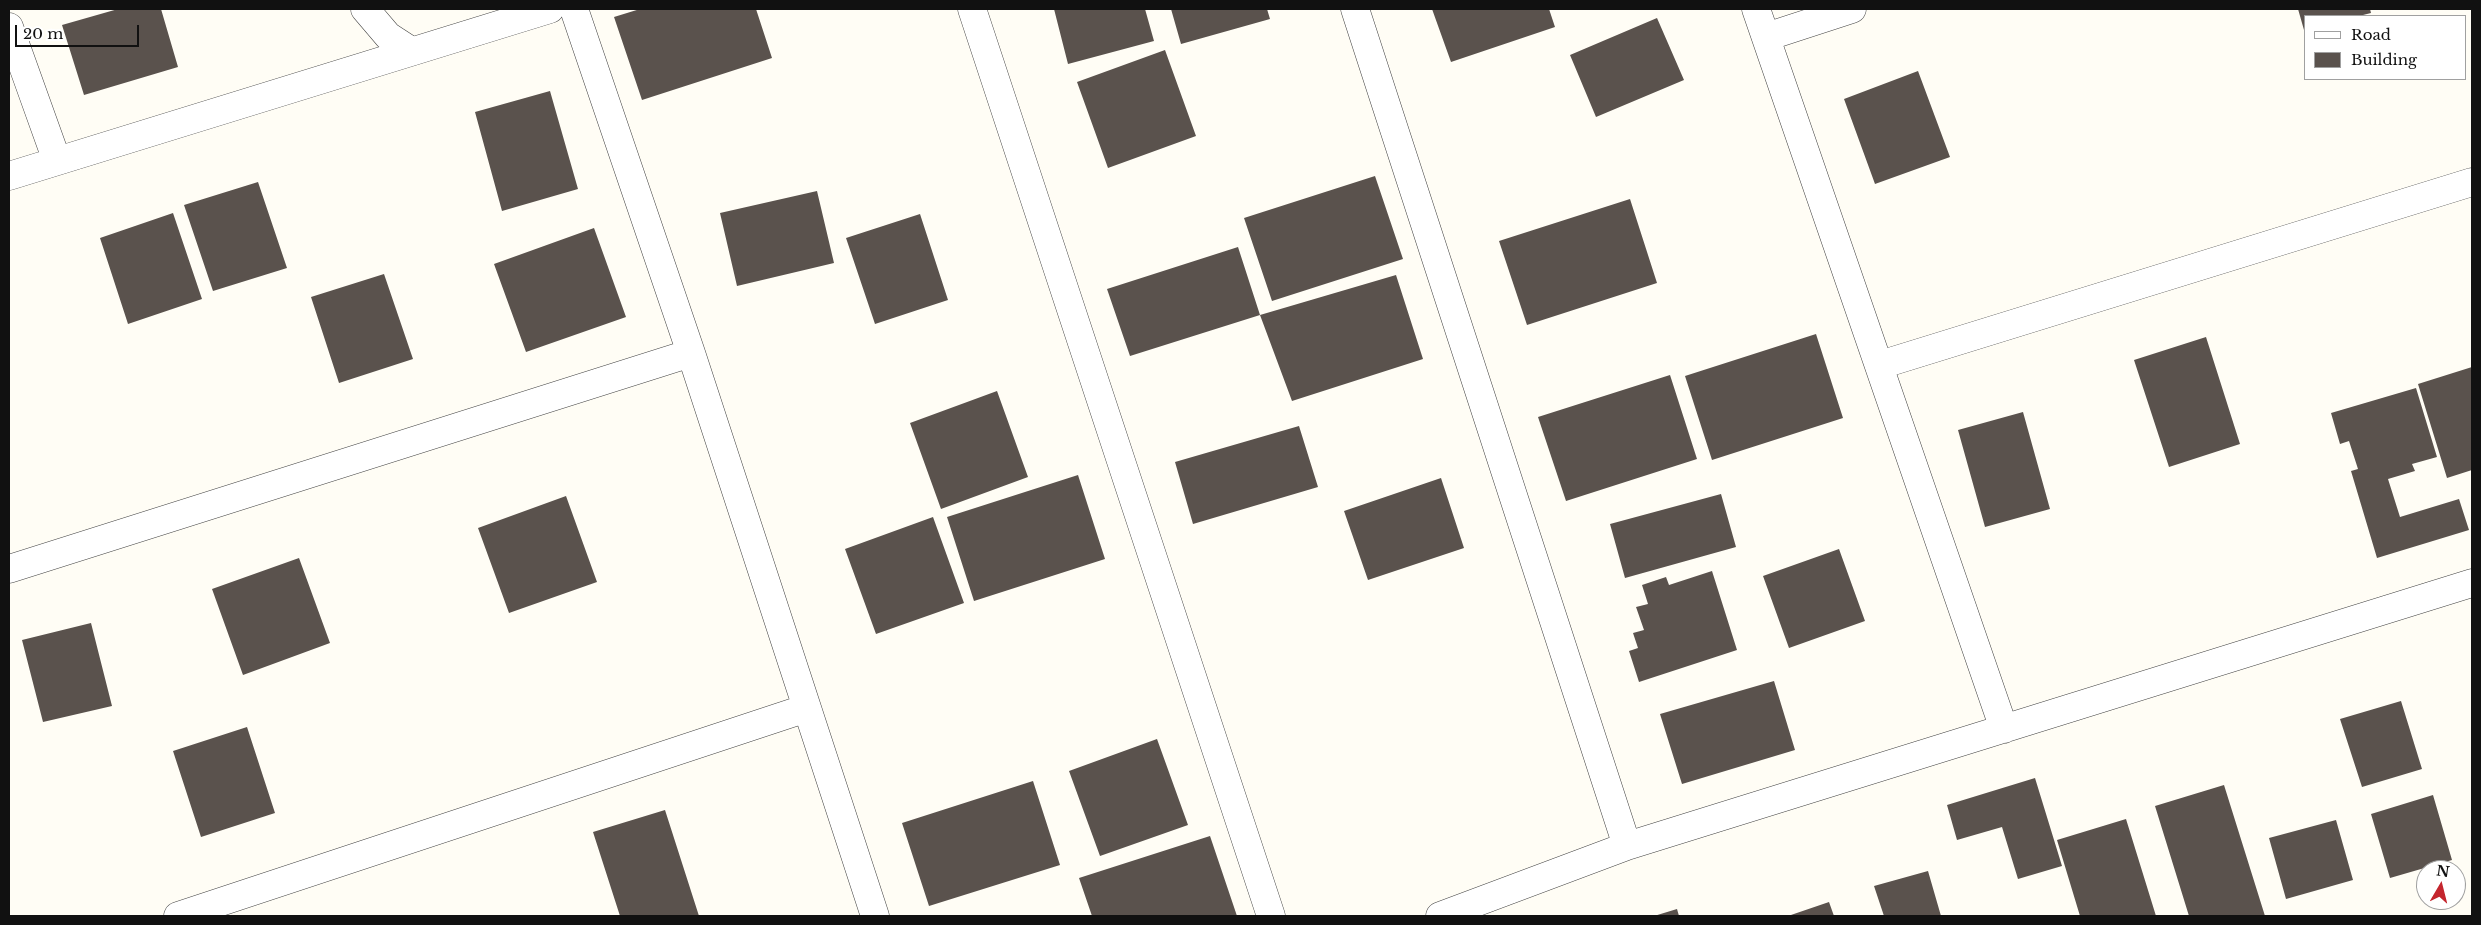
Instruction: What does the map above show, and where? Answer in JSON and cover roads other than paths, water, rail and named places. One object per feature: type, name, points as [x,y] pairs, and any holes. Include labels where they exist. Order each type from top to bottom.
[{"type":"street","points":[[365,9],[388,36],[411,51]]},
{"type":"street","points":[[9,176],[550,9]]},
{"type":"street","points":[[574,9],[691,353],[875,916]]},
{"type":"street","points":[[972,9],[1271,916]]},
{"type":"street","points":[[1355,9],[1627,846]]},
{"type":"street","points":[[1756,9],[2004,729]]},
{"type":"street","points":[[1766,37],[1852,9]]},
{"type":"street","points":[[9,28],[57,161]]},
{"type":"street","points":[[1880,365],[2472,182]]},
{"type":"street","points":[[9,569],[691,353]]},
{"type":"street","points":[[1440,916],[1627,846],[2472,583]]},
{"type":"street","points":[[178,916],[807,708]]}]
